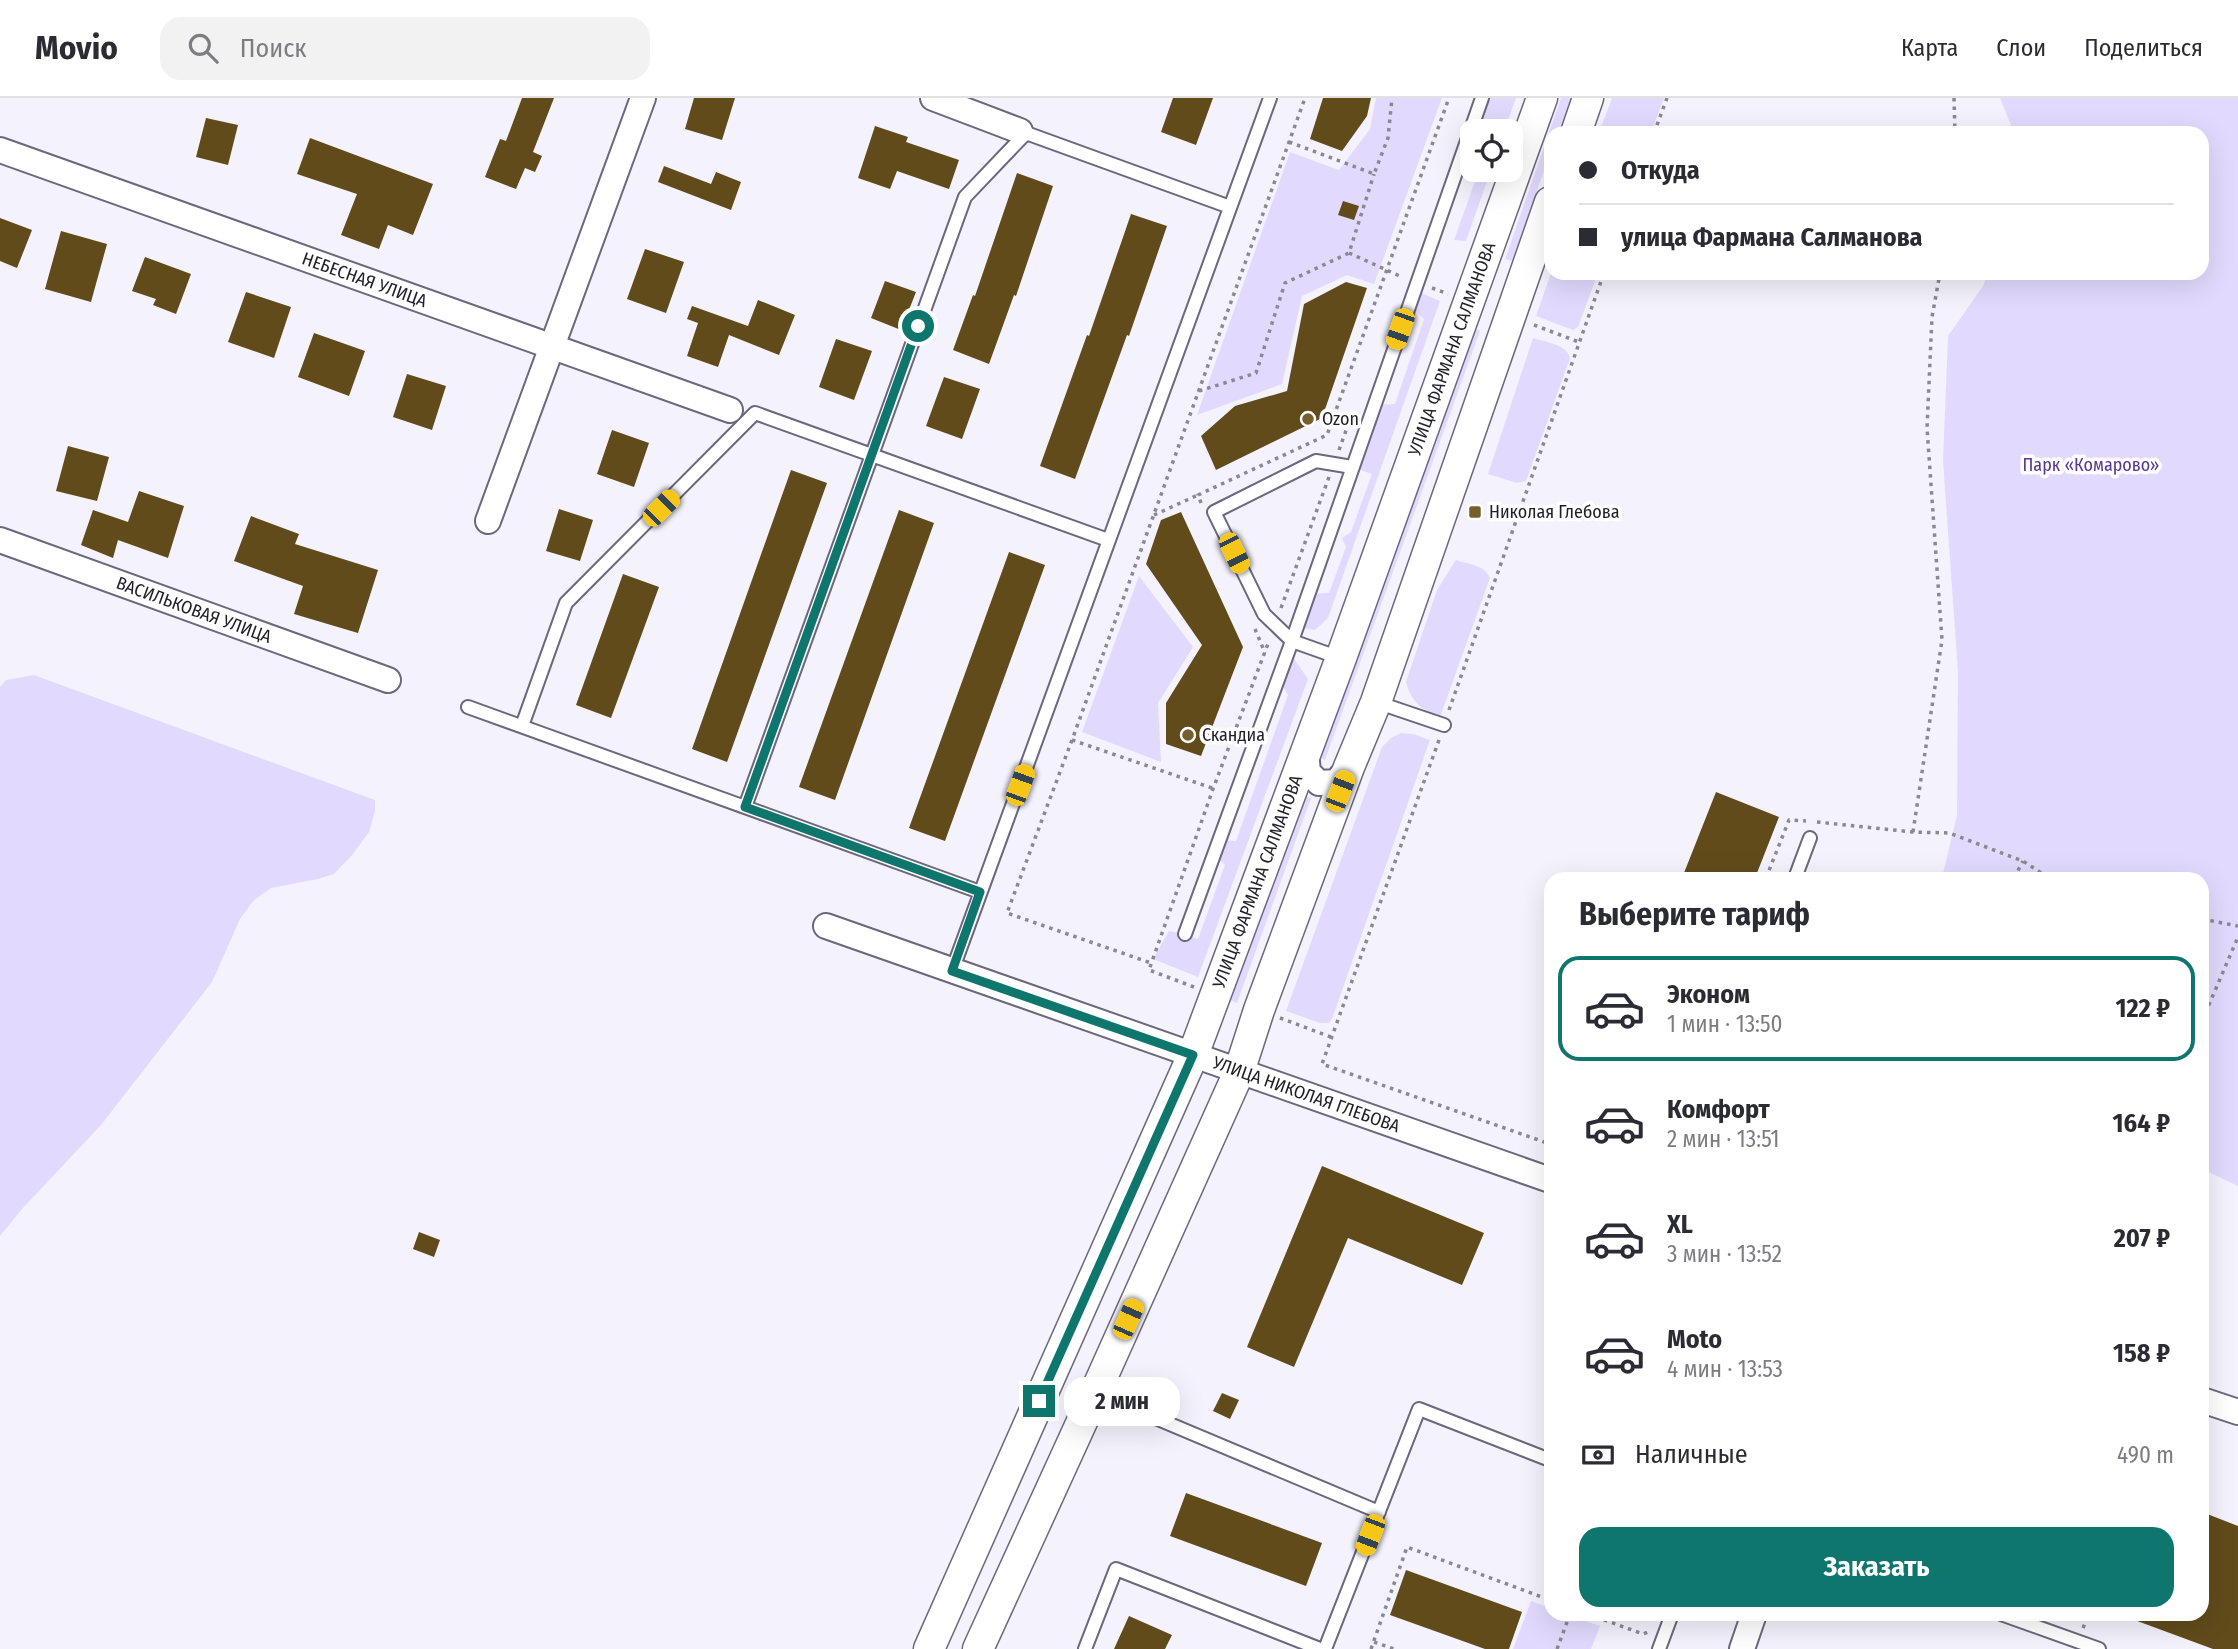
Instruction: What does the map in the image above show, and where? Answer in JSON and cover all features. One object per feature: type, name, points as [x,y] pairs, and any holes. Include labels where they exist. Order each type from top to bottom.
[{"type":"street","points":[[488,521],[643,98]]},
{"type":"street","points":[[933,98],[1023,132]]},
{"type":"street","name":"УЛИЦА ФАРМАНА САЛМАНОВА","points":[[929,1649],[1193,1055],[1341,658],[1542,98]]},
{"type":"street","points":[[1578,126],[1588,98]]},
{"type":"street","name":"НЕБЕСНАЯ УЛИЦА","points":[[0,150],[730,410]]},
{"type":"street","points":[[978,1649],[1096,1393],[1238,1072],[1349,767],[1376,702],[1544,219]]},
{"type":"street","name":"ВАСИЛЬКОВАЯ УЛИЦА","points":[[0,540],[388,680]]},
{"type":"street","points":[[1306,751],[1308,772],[1319,783],[1336,782],[1349,767]]},
{"type":"street","name":"УЛИЦА НИКОЛАЯ ГЛЕБОВА","points":[[826,926],[1544,1178]]},
{"type":"street","points":[[2209,1402],[2238,1412]]},
{"type":"street","points":[[1742,1649],[1752,1621]]},
{"type":"lane","points":[[952,971],[1270,98]]},
{"type":"lane","points":[[1185,934],[1292,641],[1482,98]]},
{"type":"lane","points":[[745,807],[965,197],[1023,132],[1230,207]]},
{"type":"lane","points":[[522,726],[566,603],[755,413],[1108,540]]},
{"type":"lane","points":[[1341,658],[1292,641],[1264,614],[1214,512],[1316,461],[1352,467]]},
{"type":"lane","points":[[1376,702],[1444,725]]},
{"type":"lane","points":[[468,706],[980,892]]},
{"type":"lane","points":[[1797,872],[1810,838]]},
{"type":"lane","points":[[1096,1393],[1379,1512]]},
{"type":"lane","points":[[1085,1649],[1116,1569],[1323,1649],[1419,1409],[1544,1458]]},
{"type":"lane","points":[[1659,1649],[1669,1621]]},
{"type":"lane","points":[[2021,1621],[2099,1649]]},
{"type":"path","points":[[1151,963],[1007,913],[1305,98]]},
{"type":"path","points":[[1199,391],[1256,373],[1285,283],[1349,253],[1388,138],[1392,98]]},
{"type":"path","points":[[1154,515],[1327,435],[1449,98]]},
{"type":"path","points":[[1657,126],[1667,98]]},
{"type":"path","points":[[1954,98],[1955,126]]},
{"type":"path","points":[[1289,142],[1374,174]]},
{"type":"path","points":[[1349,253],[1402,276]]},
{"type":"path","points":[[1544,1142],[1322,1064],[1601,280]]},
{"type":"path","points":[[1913,832],[1941,640],[1927,428],[1932,317],[1939,280]]},
{"type":"path","points":[[1524,322],[1579,342]]},
{"type":"path","points":[[1198,495],[1203,508]]},
{"type":"path","points":[[1196,988],[1149,970],[1265,653],[1255,629]]},
{"type":"path","points":[[1072,740],[1213,789]]},
{"type":"path","points":[[1768,872],[1789,820],[1949,833],[2024,860],[2041,872]]},
{"type":"path","points":[[2017,872],[2024,860]]},
{"type":"path","points":[[2209,920],[2238,926]]},
{"type":"path","points":[[2209,1005],[2238,937]]},
{"type":"path","points":[[1268,1013],[1331,1037]]},
{"type":"path","points":[[1371,1649],[1407,1547],[1544,1598]]},
{"type":"path","points":[[1557,1649],[1567,1621]]},
{"type":"path","points":[[1607,1621],[1643,1634],[1666,1621]]},
{"type":"path","points":[[1374,1642],[1394,1649]]},
{"type":"green space","points":[[1376,98],[1442,98],[1374,284],[1347,275],[1302,296],[1282,384],[1197,415],[1290,152],[1339,170],[1370,129]]},
{"type":"green space","points":[[1482,98],[1516,98],[1508,119],[1474,119]]},
{"type":"green space","points":[[1561,98],[1571,98],[1561,126],[1551,126]]},
{"type":"green space","points":[[1612,98],[1664,98],[1654,126],[1602,126]]},
{"type":"green space","name":"Парк «Комарово»","points":[[2000,98],[2238,98],[2238,1186],[2209,1172],[2209,872],[1943,872],[1957,815],[1958,672],[1943,461],[1948,336],[1985,280],[2209,280],[2209,126],[2011,126]]},
{"type":"green space","points":[[1544,147],[1544,171],[1512,261],[1505,259]]},
{"type":"green space","points":[[1475,182],[1487,182],[1466,241],[1454,240]]},
{"type":"green space","points":[[1549,280],[1595,280],[1578,327],[1573,330],[1536,316]]},
{"type":"green space","points":[[1414,290],[1440,301],[1328,618],[1315,630],[1297,627],[1308,594],[1329,593],[1346,547],[1342,538],[1351,532],[1372,474],[1352,467],[1373,405],[1395,404],[1424,319],[1409,304]]},
{"type":"green space","points":[[1471,326],[1480,331],[1325,760],[1317,757]]},
{"type":"green space","points":[[1533,338],[1560,347],[1570,358],[1526,481],[1517,483],[1488,474]]},
{"type":"green space","points":[[1456,560],[1484,570],[1490,578],[1440,717],[1418,704],[1406,682],[1437,590]]},
{"type":"green space","points":[[1139,576],[1193,647],[1158,703],[1161,762],[1082,732]]},
{"type":"green space","points":[[1288,650],[1308,679],[1198,977],[1153,959],[1169,931],[1198,939],[1225,865],[1213,855],[1219,840],[1236,841],[1288,695],[1278,679]]},
{"type":"green space","points":[[34,675],[375,800],[375,811],[369,832],[334,874],[271,888],[254,900],[240,919],[212,982],[101,1125],[0,1236],[0,687],[6,680]]},
{"type":"green space","points":[[1401,733],[1430,740],[1332,1019],[1329,1023],[1320,1023],[1286,1011],[1382,747]]},
{"type":"green space","points":[[1304,796],[1311,798],[1237,1003],[1228,999]]},
{"type":"green space","points":[[1531,1601],[1544,1606],[1544,1621],[1585,1621],[1600,1626],[1591,1649],[1513,1649]]},
{"type":"building","points":[[522,98],[554,98],[533,152],[542,156],[535,172],[525,168],[516,189],[485,177],[500,139],[506,141]]},
{"type":"building","points":[[694,98],[735,98],[722,140],[685,129]]},
{"type":"building","points":[[1173,98],[1213,98],[1196,145],[1161,132]]},
{"type":"building","points":[[1323,98],[1371,98],[1367,116],[1342,151],[1310,139]]},
{"type":"building","points":[[206,118],[238,125],[228,165],[196,157]]},
{"type":"building","points":[[875,126],[908,137],[906,142],[959,160],[949,189],[897,171],[890,189],[858,178]]},
{"type":"building","points":[[310,138],[433,184],[413,235],[388,225],[379,249],[341,235],[357,194],[297,174]]},
{"type":"building","points":[[664,166],[711,184],[716,172],[741,182],[731,210],[658,182]]},
{"type":"building","points":[[1017,173],[1053,186],[1016,296],[1014,295],[989,364],[953,350],[973,295],[975,296]]},
{"type":"building","points":[[1343,201],[1359,206],[1354,220],[1338,215]]},
{"type":"building","points":[[1131,214],[1167,226],[1075,479],[1040,466]]},
{"type":"building","points":[[0,218],[32,230],[17,268],[0,261]]},
{"type":"building","points":[[61,231],[107,244],[91,302],[45,289]]},
{"type":"building","points":[[645,249],[684,262],[666,313],[627,299]]},
{"type":"building","points":[[145,257],[191,274],[176,314],[153,305],[156,299],[132,291]]},
{"type":"building","points":[[885,281],[916,292],[901,330],[871,318]]},
{"type":"building","points":[[1346,282],[1367,288],[1322,418],[1216,470],[1201,436],[1235,406],[1287,391],[1304,304]]},
{"type":"building","points":[[246,292],[291,307],[274,358],[228,342]]},
{"type":"building","points":[[758,300],[795,315],[779,355],[729,335],[718,367],[687,356],[698,323],[687,319],[692,306],[748,326]]},
{"type":"building","points":[[314,333],[365,351],[349,396],[298,377]]},
{"type":"building","points":[[836,339],[872,351],[854,400],[819,387]]},
{"type":"building","points":[[407,374],[446,386],[432,430],[393,417]]},
{"type":"building","points":[[944,377],[980,389],[962,439],[926,426]]},
{"type":"building","points":[[612,430],[649,443],[634,487],[597,474]]},
{"type":"building","points":[[68,446],[109,457],[97,501],[56,491]]},
{"type":"building","points":[[791,470],[827,483],[727,762],[692,749]]},
{"type":"building","points":[[139,491],[184,506],[168,558],[118,540],[113,558],[81,545],[93,510],[128,522]]},
{"type":"building","points":[[559,509],[593,520],[580,561],[546,551]]},
{"type":"building","points":[[899,510],[934,523],[835,800],[799,787]]},
{"type":"building","points":[[1181,512],[1243,647],[1201,756],[1166,744],[1166,703],[1202,645],[1146,564],[1161,520]]},
{"type":"building","points":[[251,516],[299,534],[295,544],[378,570],[358,633],[294,614],[303,586],[234,561]]},
{"type":"building","points":[[1009,552],[1045,565],[945,841],[909,828]]},
{"type":"building","points":[[623,574],[659,587],[611,718],[576,705]]},
{"type":"building","points":[[1716,792],[1779,817],[1757,872],[1684,872]]},
{"type":"building","points":[[1322,1166],[1484,1233],[1462,1285],[1348,1238],[1294,1367],[1247,1347]]},
{"type":"building","points":[[419,1232],[440,1240],[434,1257],[413,1249]]},
{"type":"building","points":[[1222,1393],[1239,1400],[1230,1419],[1213,1411]]},
{"type":"building","points":[[1186,1493],[1322,1543],[1306,1586],[1170,1536]]},
{"type":"building","points":[[2209,1515],[2238,1526],[2238,1649],[2213,1649],[2137,1621],[2209,1621]]},
{"type":"building","points":[[1406,1570],[1522,1612],[1509,1649],[1485,1649],[1390,1615]]},
{"type":"building","points":[[1129,1616],[1172,1635],[1165,1649],[1114,1649]]},
{"type":"place","name":"Ozon","points":[[1308,419]]},
{"type":"place","name":"Николая Глебова","points":[[1475,512]]},
{"type":"place","name":"Скандиа","points":[[1188,735]]},
{"type":"route","points":[[918,326],[745,807],[980,892],[952,971],[1193,1055],[1039,1401]]}]
